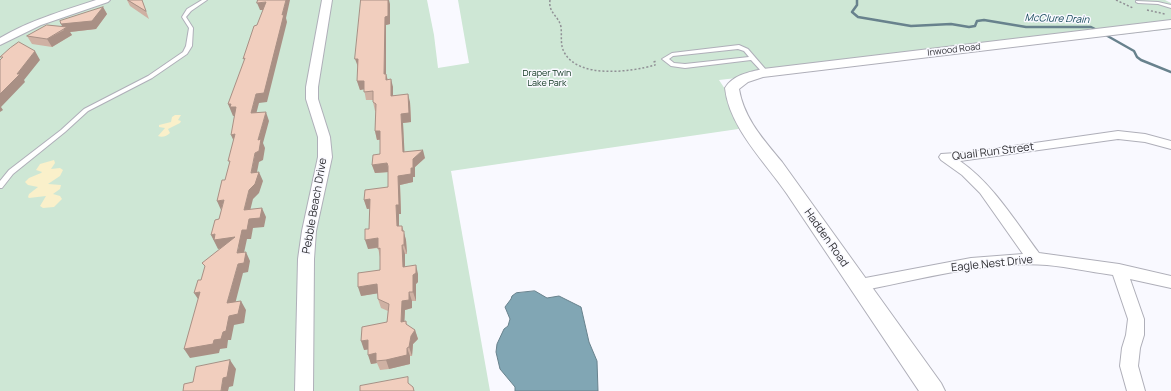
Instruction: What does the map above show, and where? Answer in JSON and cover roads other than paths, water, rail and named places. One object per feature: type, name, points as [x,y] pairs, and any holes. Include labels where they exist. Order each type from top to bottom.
[{"type":"street","points":[[0,42],[5,36],[65,13],[105,0]]},
{"type":"street","name":"Pebble Beach Drive","points":[[304,391],[306,259],[309,231],[324,157],[324,137],[312,99],[312,88],[327,0]]},
{"type":"street","name":"Inwood Road","points":[[738,82],[751,75],[765,72],[1171,24]]},
{"type":"street","name":"Hadden Road","points":[[738,82],[732,88],[736,107],[753,136],[860,284],[933,391]]},
{"type":"street","name":"Quail Run Street","points":[[1035,260],[985,190],[967,172],[946,157],[972,156],[1118,135],[1153,138],[1171,145]]},
{"type":"street","name":"Eagle Nest Drive","points":[[860,284],[971,264],[1005,260],[1060,261],[1146,275],[1171,282]]},
{"type":"street","points":[[1118,270],[1136,318],[1135,335],[1131,348],[1129,366],[1136,391]]},
{"type":"lane","points":[[0,186],[11,172],[63,131],[86,110],[150,77],[185,53],[189,46],[191,28],[184,17],[189,10],[205,0]]},
{"type":"lane","points":[[1138,2],[1158,3],[1171,7]]},
{"type":"lane","points":[[752,58],[685,66],[673,65],[665,59],[672,55],[739,47],[746,50],[765,72]]},
{"type":"water","points":[[535,291],[547,298],[559,296],[581,307],[589,342],[597,361],[598,391],[515,391],[515,387],[500,369],[496,352],[497,344],[504,329],[508,326],[510,319],[505,307],[512,296],[516,293]]},
{"type":"waterway","name":"McClure Drain","points":[[857,0],[857,5],[852,12],[858,17],[911,26],[951,24],[969,27],[975,26],[977,21],[984,20],[1026,27],[1091,27],[1099,31]]},
{"type":"waterway","name":"McClure Drain","points":[[1104,34],[1134,51],[1137,57],[1141,60],[1171,72]]},
{"type":"park label","name":"Draper Twin Lake Park","points":[[547,78]]}]
